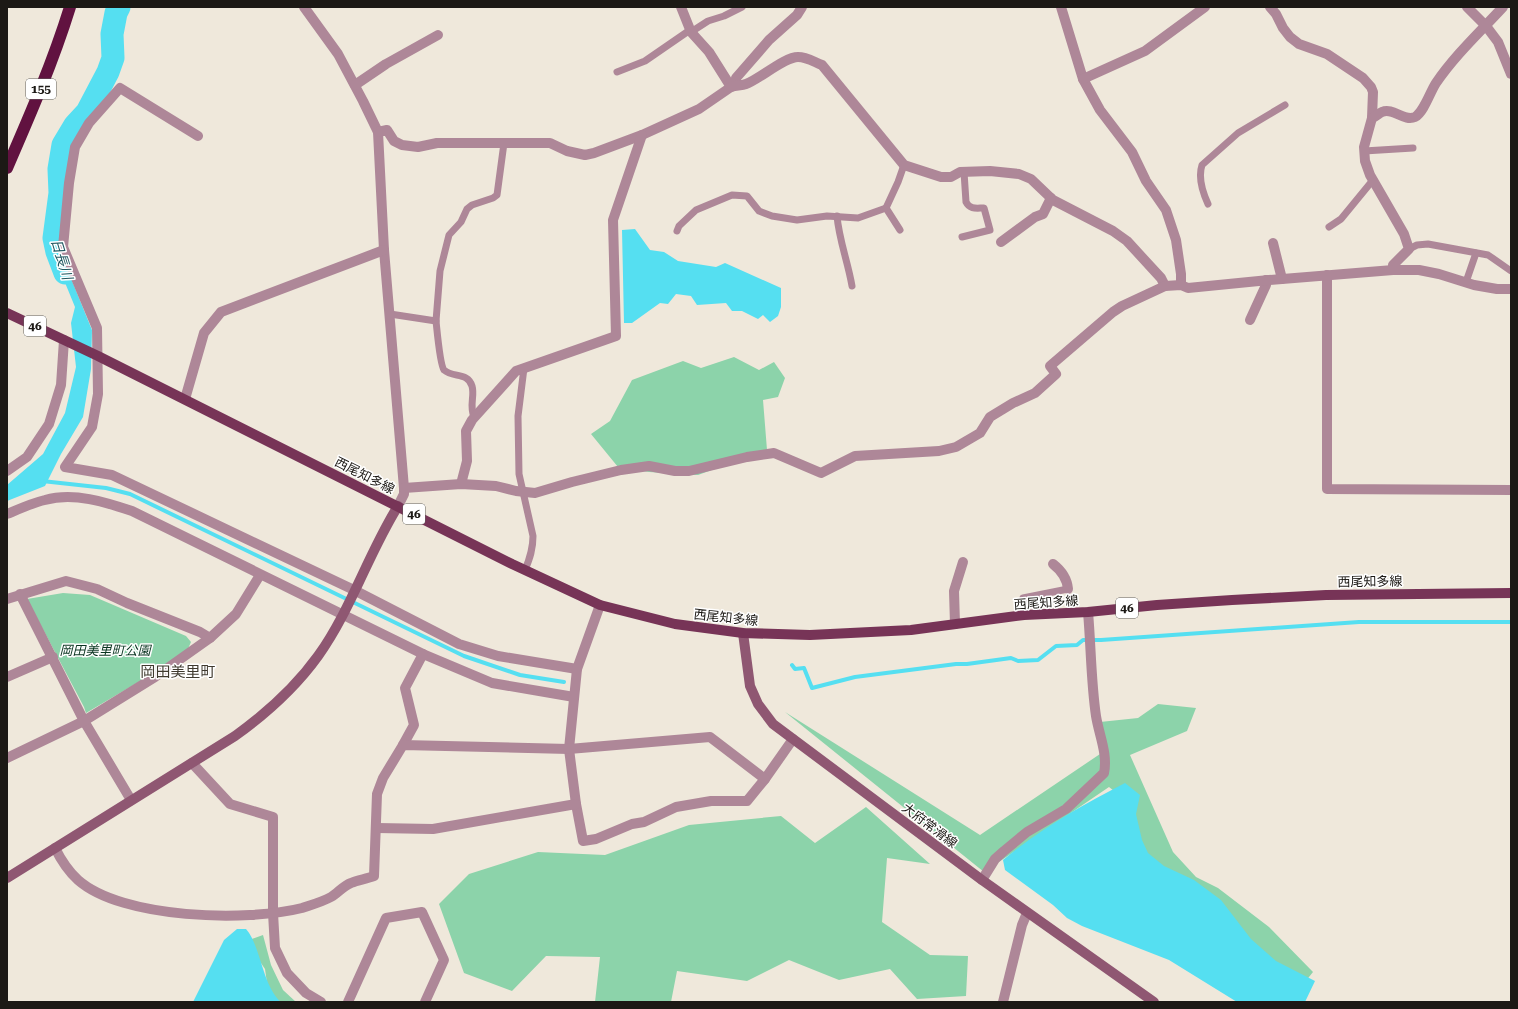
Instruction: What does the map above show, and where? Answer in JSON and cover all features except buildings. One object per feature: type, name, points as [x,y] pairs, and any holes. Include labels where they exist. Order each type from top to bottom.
[{"type":"highway","name":"155","points":[[7,168],[47,72],[70,7]]},
{"type":"main road","name":"西尾知多線","points":[[7,313],[185,399],[525,570],[600,605],[675,624],[743,633],[810,636],[911,630],[1024,615],[1088,612],[1157,605],[1326,595],[1511,593]]},
{"type":"main road","points":[[7,878],[252,724],[284,697],[318,655],[343,612],[384,529],[398,506]]},
{"type":"main road","name":"大府常滑線","points":[[743,633],[750,686],[758,704],[773,724],[1027,913],[1154,1002]]},
{"type":"street","points":[[304,7],[338,54],[378,132],[384,250],[404,488],[404,494],[398,506]]},
{"type":"street","points":[[681,7],[691,31],[709,52],[733,86]]},
{"type":"street","points":[[733,86],[736,78],[769,40],[797,15],[802,7]]},
{"type":"street","points":[[1061,7],[1083,79],[1100,110],[1132,152],[1146,181],[1166,210],[1176,240],[1181,274],[1181,285]]},
{"type":"street","points":[[1083,79],[1145,51],[1205,7]]},
{"type":"street","points":[[1270,7],[1290,37],[1299,44],[1327,54],[1367,82],[1373,92],[1372,118],[1367,132],[1364,151],[1365,161],[1373,180],[1404,234],[1409,249],[1394,265],[1393,270]]},
{"type":"street","points":[[1467,7],[1486,26],[1498,42],[1511,74]]},
{"type":"street","points":[[1372,118],[1382,112],[1388,111],[1409,118],[1416,116],[1421,112],[1436,84],[1457,56],[1504,7]]},
{"type":"street","points":[[355,85],[386,64],[438,35]]},
{"type":"street","points":[[378,132],[387,130],[394,141],[418,147],[437,143],[550,143],[567,151],[589,155],[642,136],[699,109],[733,86],[744,85],[786,61],[797,57],[807,58],[822,65],[904,165],[941,177],[951,177],[960,172],[990,171],[1019,174],[1030,179],[1051,198],[1114,231],[1127,241],[1161,278],[1166,286]]},
{"type":"street","points":[[198,136],[120,88],[89,123],[75,147],[69,183],[63,247],[97,328],[98,394],[92,427],[65,467],[112,475],[459,644],[498,656],[576,671]]},
{"type":"street","points":[[461,484],[467,461],[466,431],[473,418],[516,371],[616,336],[613,220],[642,136]]},
{"type":"street","points":[[1001,242],[1035,217],[1043,214],[1051,198]]},
{"type":"street","points":[[1273,243],[1282,279]]},
{"type":"street","points":[[185,399],[204,333],[221,312],[384,250]]},
{"type":"street","points":[[404,488],[461,484],[496,486],[535,493],[621,470],[649,466],[675,471],[689,471],[747,457],[774,453],[821,473],[855,456],[939,451],[956,447],[980,433],[990,417],[1013,403],[1035,393],[1056,374],[1050,366],[1113,312],[1122,306],[1166,286],[1181,285],[1188,288],[1326,275],[1393,270],[1419,270],[1497,289],[1511,289]]},
{"type":"street","points":[[1326,275],[1326,489],[1511,490]]},
{"type":"street","points":[[1250,320],[1266,285],[1266,280]]},
{"type":"street","points":[[7,471],[27,457],[49,424],[61,385],[64,340]]},
{"type":"street","points":[[7,514],[45,500],[75,497],[100,501],[132,511],[260,575],[343,612],[423,654],[492,683],[574,694]]},
{"type":"street","points":[[955,624],[954,591],[963,562]]},
{"type":"street","points":[[1053,564],[1059,569],[1067,580],[1068,589]]},
{"type":"street","points":[[7,758],[84,721],[155,677],[210,638],[236,614],[260,575]]},
{"type":"street","points":[[7,599],[66,581],[97,589],[127,603],[200,632],[210,638]]},
{"type":"street","points":[[20,594],[84,721],[131,800]]},
{"type":"street","points":[[600,605],[576,671],[569,749],[576,804],[583,841],[596,838],[632,824],[644,822],[676,807],[711,801],[747,801],[765,779],[793,739]]},
{"type":"street","points":[[982,880],[995,859],[1004,851],[1027,832],[1066,809],[1104,773],[1106,766],[1096,716],[1088,612]]},
{"type":"street","points":[[55,848],[62,862],[78,880],[92,890],[111,899],[135,906],[163,911],[228,916],[273,913],[303,908],[330,897],[350,883],[374,876],[377,828],[377,794],[383,778],[403,746],[414,724],[405,688],[423,654]]},
{"type":"street","points":[[7,677],[53,657]]},
{"type":"street","points":[[403,746],[569,749],[710,736],[765,779]]},
{"type":"street","points":[[192,763],[230,804],[273,817],[273,913],[275,948],[287,973],[306,993],[321,1002]]},
{"type":"street","points":[[377,828],[433,829],[576,804]]},
{"type":"street","points":[[348,1002],[386,918],[422,912],[444,960],[425,1002]]},
{"type":"street","points":[[1003,1002],[1022,925],[1027,913]]},
{"type":"lane","points":[[617,72],[645,61],[708,21],[724,16],[742,7]]},
{"type":"lane","points":[[1208,204],[1204,195],[1200,171],[1202,165],[1238,133],[1285,105]]},
{"type":"lane","points":[[473,418],[473,387],[468,379],[463,376],[447,372],[442,366],[436,321],[440,271],[449,235],[462,222],[467,209],[472,205],[494,198],[497,195],[504,143]]},
{"type":"lane","points":[[1364,151],[1414,148]]},
{"type":"lane","points":[[676,231],[679,226],[696,210],[732,195],[747,196],[759,211],[772,216],[797,220],[827,216],[858,218],[886,208],[904,165]]},
{"type":"lane","points":[[962,237],[990,230],[984,208],[971,208],[966,202],[964,172]]},
{"type":"lane","points":[[1329,227],[1341,220],[1373,180]]},
{"type":"lane","points":[[886,208],[900,230]]},
{"type":"lane","points":[[837,216],[838,234],[849,269],[852,286]]},
{"type":"lane","points":[[1409,249],[1417,245],[1428,244],[1488,255],[1511,271]]},
{"type":"lane","points":[[1466,282],[1476,253]]},
{"type":"lane","points":[[390,314],[436,321]]},
{"type":"lane","points":[[524,368],[518,416],[519,474],[533,536],[532,553],[525,570]]},
{"type":"lane","points":[[468,397],[469,418],[473,418]]},
{"type":"lane","points":[[1024,615],[1023,598],[1068,589]]},
{"type":"green space","points":[[734,357],[759,370],[774,362],[785,378],[778,397],[763,400],[767,450],[698,475],[649,472],[618,467],[591,434],[610,421],[632,380],[683,361],[701,368]]},
{"type":"green space","name":"岡田美里町公園","points":[[63,593],[90,595],[186,636],[191,642],[187,651],[152,674],[86,713],[27,599]]},
{"type":"green space","points":[[1158,704],[1196,708],[1187,731],[1130,755],[1173,852],[1196,877],[1218,888],[1269,927],[1313,972],[1305,982],[1238,940],[1135,846],[1123,798],[1109,787],[984,872],[785,712],[980,835],[1100,754],[1100,722],[1138,718]]},
{"type":"green space","points":[[866,807],[930,864],[887,858],[882,922],[930,955],[968,956],[966,996],[917,999],[890,969],[839,980],[789,960],[747,981],[677,971],[671,1002],[595,1002],[600,957],[546,956],[512,991],[464,973],[439,904],[469,874],[538,852],[605,855],[689,825],[781,816],[815,843]]},
{"type":"green space","points":[[263,935],[271,965],[283,990],[296,1002],[279,1002],[268,990],[265,969],[246,941]]},
{"type":"water","points":[[635,229],[650,250],[664,252],[678,261],[716,267],[725,263],[781,288],[781,307],[778,316],[770,322],[763,315],[758,319],[742,311],[732,311],[726,303],[697,305],[691,296],[676,294],[668,304],[660,303],[632,323],[624,323],[622,230]]},
{"type":"water","points":[[57,244],[92,330],[91,369],[83,417],[61,454],[45,486],[7,501],[7,485],[43,454],[65,413],[76,367],[71,323],[75,307],[50,246]]},
{"type":"water","points":[[1125,783],[1140,795],[1136,814],[1142,840],[1148,853],[1164,866],[1194,880],[1221,900],[1251,939],[1276,961],[1315,981],[1305,1002],[1237,1002],[1169,960],[1082,926],[1067,918],[1053,905],[1005,870],[1003,860],[1032,838],[1077,809]]},
{"type":"water","points":[[237,929],[246,929],[251,936],[270,986],[281,1002],[193,1002],[224,940]]},
{"type":"waterway","name":"日長川","points":[[65,273],[57,252],[54,238],[60,193],[59,169],[63,145],[75,125],[87,112],[108,72],[113,58],[112,34],[116,13],[119,7]]},
{"type":"waterway","points":[[42,481],[106,488],[130,494],[464,656],[520,675],[564,682]]},
{"type":"waterway","points":[[792,665],[795,669],[804,668],[812,688],[855,677],[956,664],[1011,658],[1018,661],[1038,660],[1056,646],[1077,645],[1083,640],[1359,622],[1511,622]]},
{"type":"district","name":"岡田美里町","points":[[178,672]]}]
